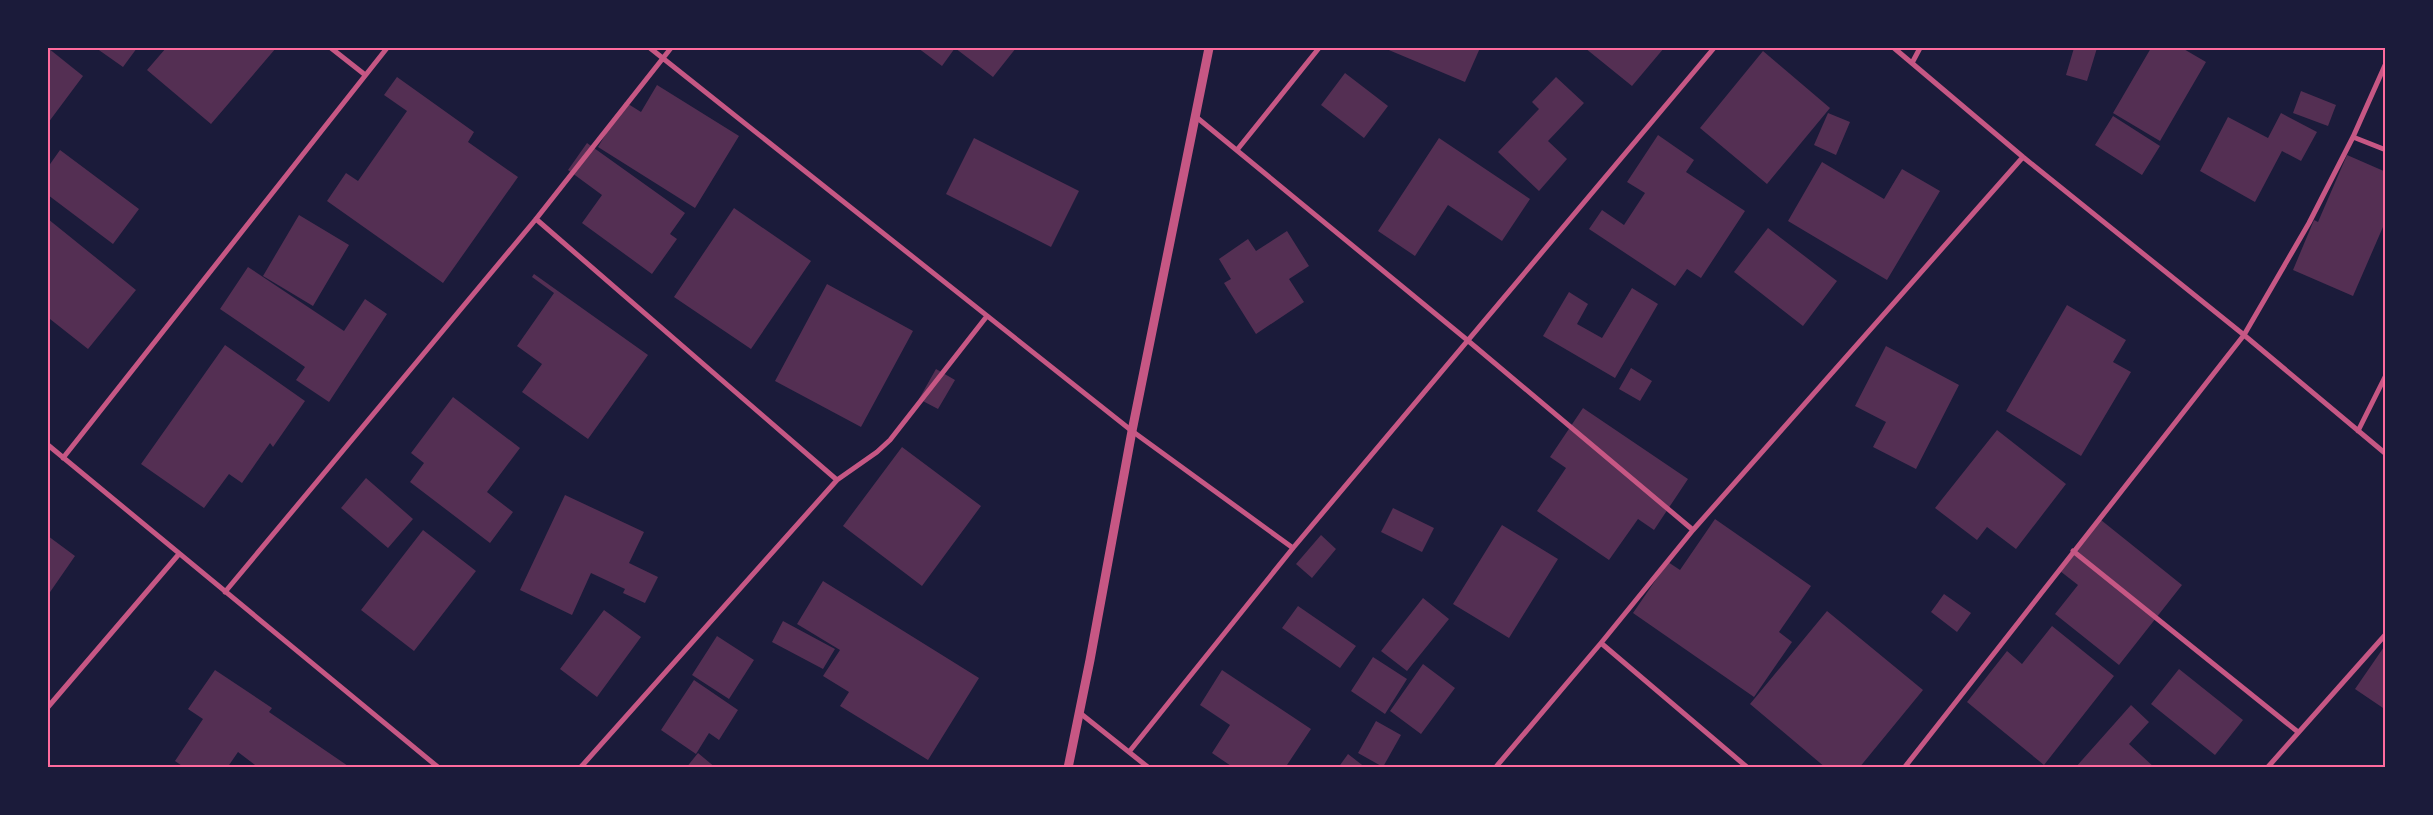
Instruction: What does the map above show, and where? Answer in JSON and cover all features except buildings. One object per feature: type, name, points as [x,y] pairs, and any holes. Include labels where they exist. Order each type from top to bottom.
[{"type":"street","points":[[330,48],[364,74]]},
{"type":"street","points":[[63,458],[386,48]]},
{"type":"street","points":[[650,48],[1132,430],[1293,548]]},
{"type":"street","points":[[225,592],[536,219],[671,48]]},
{"type":"street","points":[[1068,768],[1080,713],[1132,430],[1209,48]]},
{"type":"street","points":[[1237,150],[1319,48]]},
{"type":"street","points":[[1130,752],[1293,548],[1466,339],[1714,48]]},
{"type":"street","points":[[1894,48],[2023,158],[2244,335],[2386,454]]},
{"type":"street","points":[[1912,63],[1920,48]]},
{"type":"street","points":[[1904,768],[2244,335],[2291,257],[2353,137],[2386,62]]},
{"type":"street","points":[[1195,116],[1466,339],[1693,530]]},
{"type":"street","points":[[2353,137],[2386,150]]},
{"type":"street","points":[[1495,768],[1601,643],[1693,530],[2023,158]]},
{"type":"street","points":[[536,219],[837,480]]},
{"type":"street","points":[[580,768],[837,480],[877,452],[890,440],[987,316]]},
{"type":"street","points":[[2358,431],[2386,374]]},
{"type":"street","points":[[48,445],[439,768]]},
{"type":"street","points":[[2073,551],[2298,732]]},
{"type":"street","points":[[48,707],[179,554]]},
{"type":"street","points":[[2267,768],[2386,634]]},
{"type":"street","points":[[1601,643],[1748,768]]},
{"type":"street","points":[[1080,713],[1149,768]]}]
